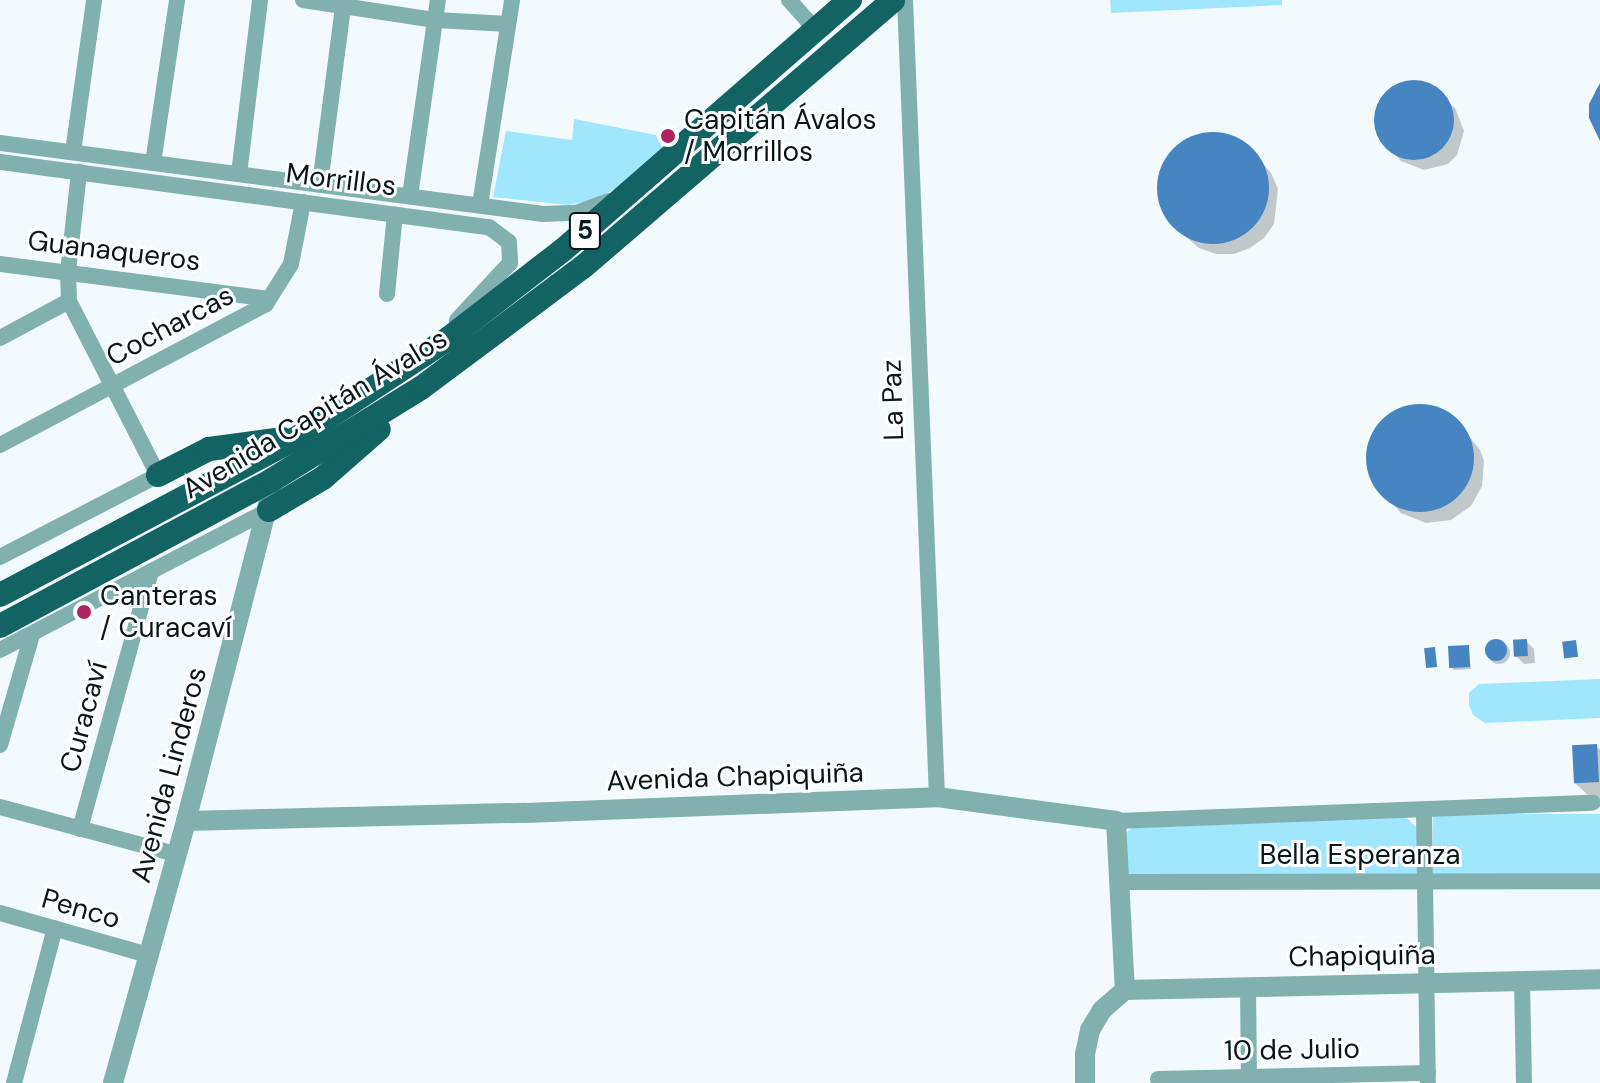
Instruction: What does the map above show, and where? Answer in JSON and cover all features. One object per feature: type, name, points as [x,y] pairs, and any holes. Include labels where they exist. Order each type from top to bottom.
[{"type":"highway","name":"Avenida Capitán Ávalos","points":[[0,595],[300,436],[413,363],[505,297],[850,0]]},
{"type":"highway","name":"Avenida Capitán Ávalos","points":[[0,626],[272,480],[421,388],[583,267],[893,0]]},
{"type":"highway","points":[[269,510],[323,478],[421,388]]},
{"type":"highway","points":[[158,475],[209,449],[300,436]]},
{"type":"highway","points":[[272,480],[300,436]]},
{"type":"street","points":[[73,152],[94,0]]},
{"type":"street","points":[[153,163],[177,0]]},
{"type":"street","points":[[239,174],[260,0]]},
{"type":"street","points":[[303,0],[344,3],[436,20],[508,24]]},
{"type":"street","points":[[410,196],[438,0]]},
{"type":"street","points":[[480,205],[512,0]]},
{"type":"street","points":[[789,0],[815,29]]},
{"type":"street","name":"La Paz","points":[[905,0],[937,797]]},
{"type":"street","points":[[320,184],[344,3]]},
{"type":"street","name":"Morrillos","points":[[0,143],[543,214],[576,213],[602,204],[641,182]]},
{"type":"street","name":"Morrillos","points":[[0,162],[489,227],[505,236],[512,250],[504,272],[413,363]]},
{"type":"street","points":[[79,172],[68,272],[69,301],[158,475]]},
{"type":"street","name":"Cocharcas","points":[[0,445],[266,304],[291,264],[303,202]]},
{"type":"street","points":[[387,294],[395,214]]},
{"type":"street","name":"Guanaqueros","points":[[0,264],[269,299]]},
{"type":"street","points":[[0,338],[69,301]]},
{"type":"street","name":"Avenida Capitán Ávalos","points":[[0,557],[158,475]]},
{"type":"street","name":"Avenida Linderos","points":[[113,1083],[269,510],[272,480]]},
{"type":"street","name":"Avenida Capitán Ávalos","points":[[0,650],[269,510]]},
{"type":"street","name":"Curacaví","points":[[80,829],[151,572]]},
{"type":"street","points":[[0,745],[32,635]]},
{"type":"street","name":"Avenida Chapiquiña","points":[[186,821],[525,813],[937,797],[1116,821]]},
{"type":"street","name":"Bella Esperanza","points":[[1116,821],[1593,803]]},
{"type":"street","points":[[0,807],[176,854]]},
{"type":"street","points":[[1424,810],[1428,1078]]},
{"type":"street","points":[[1085,1083],[1085,1054],[1090,1030],[1102,1010],[1125,990],[1116,821]]},
{"type":"street","name":"Bella Esperanza","points":[[1120,882],[1600,881]]},
{"type":"street","name":"Penco","points":[[0,913],[148,955]]},
{"type":"street","points":[[14,1083],[55,928]]},
{"type":"street","name":"Chapiquiña","points":[[1125,990],[1600,979]]},
{"type":"street","points":[[1522,980],[1524,1083]]},
{"type":"street","points":[[1248,987],[1249,1080]]},
{"type":"street","name":"10 de Julio","points":[[1158,1079],[1428,1078]]},
{"type":"shaded area","points":[[1110,0],[1282,0],[1282,5],[1111,13]]},
{"type":"shaded area","points":[[574,119],[656,135],[663,148],[620,186],[594,200],[567,205],[493,197],[506,131],[572,140]]},
{"type":"shaded area","points":[[1600,679],[1600,718],[1485,723],[1473,715],[1469,705],[1469,693],[1479,684]]},
{"type":"shaded area","points":[[1433,814],[1600,814],[1600,874],[1433,874]]},
{"type":"shaded area","points":[[1406,817],[1417,828],[1418,875],[1127,876],[1123,835],[1132,828]]},
{"type":"building","points":[[1414,80],[1429,83],[1442,92],[1451,105],[1454,120],[1451,135],[1442,148],[1429,157],[1414,160],[1399,157],[1386,148],[1377,135],[1374,120],[1377,105],[1386,92],[1399,83]]},
{"type":"building","points":[[1600,83],[1600,141],[1589,118],[1589,104]]},
{"type":"building","points":[[1213,132],[1234,137],[1252,149],[1264,167],[1269,188],[1264,209],[1252,227],[1234,239],[1213,244],[1192,239],[1174,227],[1162,209],[1157,188],[1162,167],[1174,149],[1192,137]]},
{"type":"building","points":[[1420,404],[1441,408],[1458,420],[1470,437],[1474,458],[1470,479],[1458,496],[1441,508],[1420,512],[1399,508],[1382,496],[1370,479],[1366,458],[1370,437],[1382,420],[1399,408]]},
{"type":"building","points":[[1496,639],[1504,642],[1507,650],[1504,658],[1496,661],[1488,658],[1485,650],[1488,642]]},
{"type":"building","points":[[1527,639],[1528,656],[1514,657],[1513,640]]},
{"type":"building","points":[[1576,640],[1578,657],[1564,659],[1562,642]]},
{"type":"building","points":[[1469,645],[1470,667],[1449,668],[1448,646]]},
{"type":"building","points":[[1435,647],[1437,667],[1426,668],[1424,648]]},
{"type":"building","points":[[1597,744],[1599,782],[1574,783],[1572,745]]},
{"type":"place","name":"Capitán Ávalos / Morrillos","points":[[668,136]]},
{"type":"place","name":"Canteras / Curacaví","points":[[84,612]]}]
